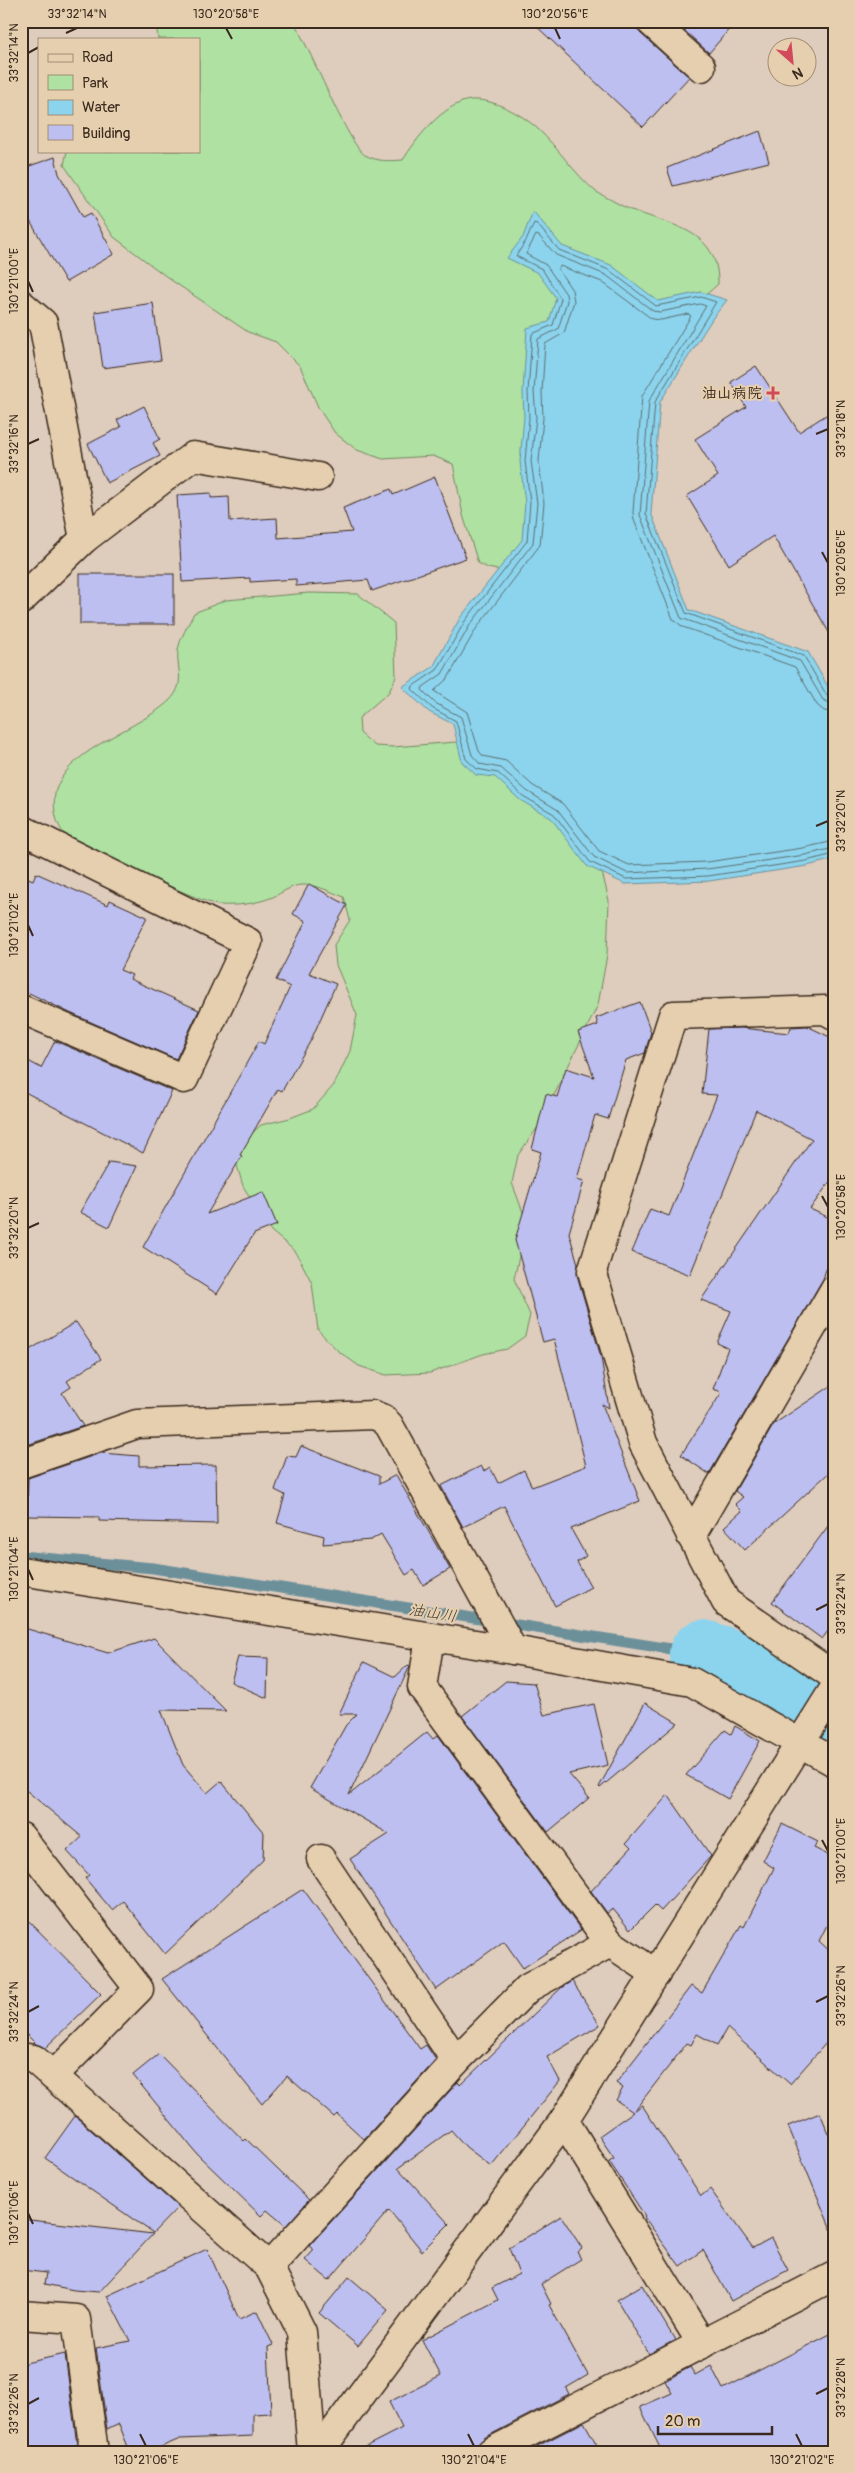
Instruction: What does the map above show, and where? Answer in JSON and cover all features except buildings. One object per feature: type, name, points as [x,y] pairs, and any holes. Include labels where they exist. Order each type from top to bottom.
[{"type":"street","points":[[650,21],[701,67]]},
{"type":"street","points":[[21,304],[43,323],[84,539]]},
{"type":"street","points":[[21,600],[84,539],[193,456],[318,477]]},
{"type":"street","points":[[21,829],[248,942],[184,1080],[21,1009]]},
{"type":"street","points":[[834,1015],[825,1010],[673,1015],[592,1270],[643,1444],[726,1602],[834,1676]]},
{"type":"street","points":[[691,1536],[834,1290]]},
{"type":"street","points":[[21,1464],[137,1424],[374,1415],[383,1419],[389,1425],[512,1650]]},
{"type":"street","points":[[21,1571],[512,1650],[692,1682],[834,1762]]},
{"type":"street","points":[[430,1638],[422,1687],[610,1943],[656,1974]]},
{"type":"street","points":[[319,2452],[564,2120],[834,1690]]},
{"type":"street","points":[[21,1837],[139,1989],[53,2076]]},
{"type":"street","points":[[321,1859],[456,2062]]},
{"type":"street","points":[[269,2267],[456,2062],[528,1988],[610,1943]]},
{"type":"street","points":[[21,2057],[34,2059],[269,2267],[302,2332],[312,2452]]},
{"type":"street","points":[[564,2120],[702,2344]]},
{"type":"street","points":[[491,2452],[834,2276]]},
{"type":"street","points":[[21,2315],[76,2319],[94,2452]]},
{"type":"green space","points":[[156,21],[293,21],[339,115],[358,147],[365,155],[379,160],[403,160],[428,126],[444,112],[462,102],[481,100],[513,111],[531,123],[595,191],[631,210],[682,228],[697,237],[708,248],[716,263],[718,284],[679,319],[571,307],[543,474],[517,574],[488,568],[478,563],[463,515],[453,464],[433,456],[383,459],[357,450],[335,433],[319,409],[300,366],[276,342],[248,332],[171,280],[114,237],[64,165],[67,152],[200,152],[200,38],[158,38]]},
{"type":"green space","points":[[309,593],[358,594],[394,623],[396,677],[389,692],[359,718],[360,733],[375,746],[393,747],[469,741],[599,859],[609,901],[607,955],[598,1005],[540,1124],[518,1155],[512,1183],[524,1215],[521,1248],[514,1279],[530,1315],[525,1336],[507,1349],[483,1354],[430,1373],[386,1375],[359,1366],[338,1351],[318,1330],[312,1283],[296,1252],[271,1231],[243,1186],[236,1162],[249,1136],[261,1125],[290,1118],[313,1109],[334,1085],[350,1051],[357,1015],[336,965],[334,945],[350,920],[344,897],[318,887],[298,885],[273,897],[253,903],[218,905],[116,862],[67,837],[60,827],[55,814],[55,793],[65,773],[91,750],[156,711],[169,701],[174,694],[178,688],[180,676],[179,646],[194,613],[226,600]]},
{"type":"water","points":[[533,211],[562,246],[611,265],[658,301],[701,292],[727,300],[712,319],[660,402],[651,513],[689,610],[808,652],[834,697],[834,859],[807,866],[709,881],[625,884],[587,866],[551,818],[520,800],[495,777],[476,775],[462,762],[453,724],[429,712],[402,687],[433,667],[460,618],[522,540],[525,503],[520,461],[524,417],[523,392],[527,328],[549,322],[556,298],[538,273],[507,258],[523,237]]},
{"type":"waterway","name":"油山川","points":[[21,1556],[153,1568],[703,1654]]},
{"type":"waterway","name":"油山川","points":[[703,1654],[769,1676],[834,1708]]},
{"type":"place","name":"油山病院","points":[[773,393]]}]
